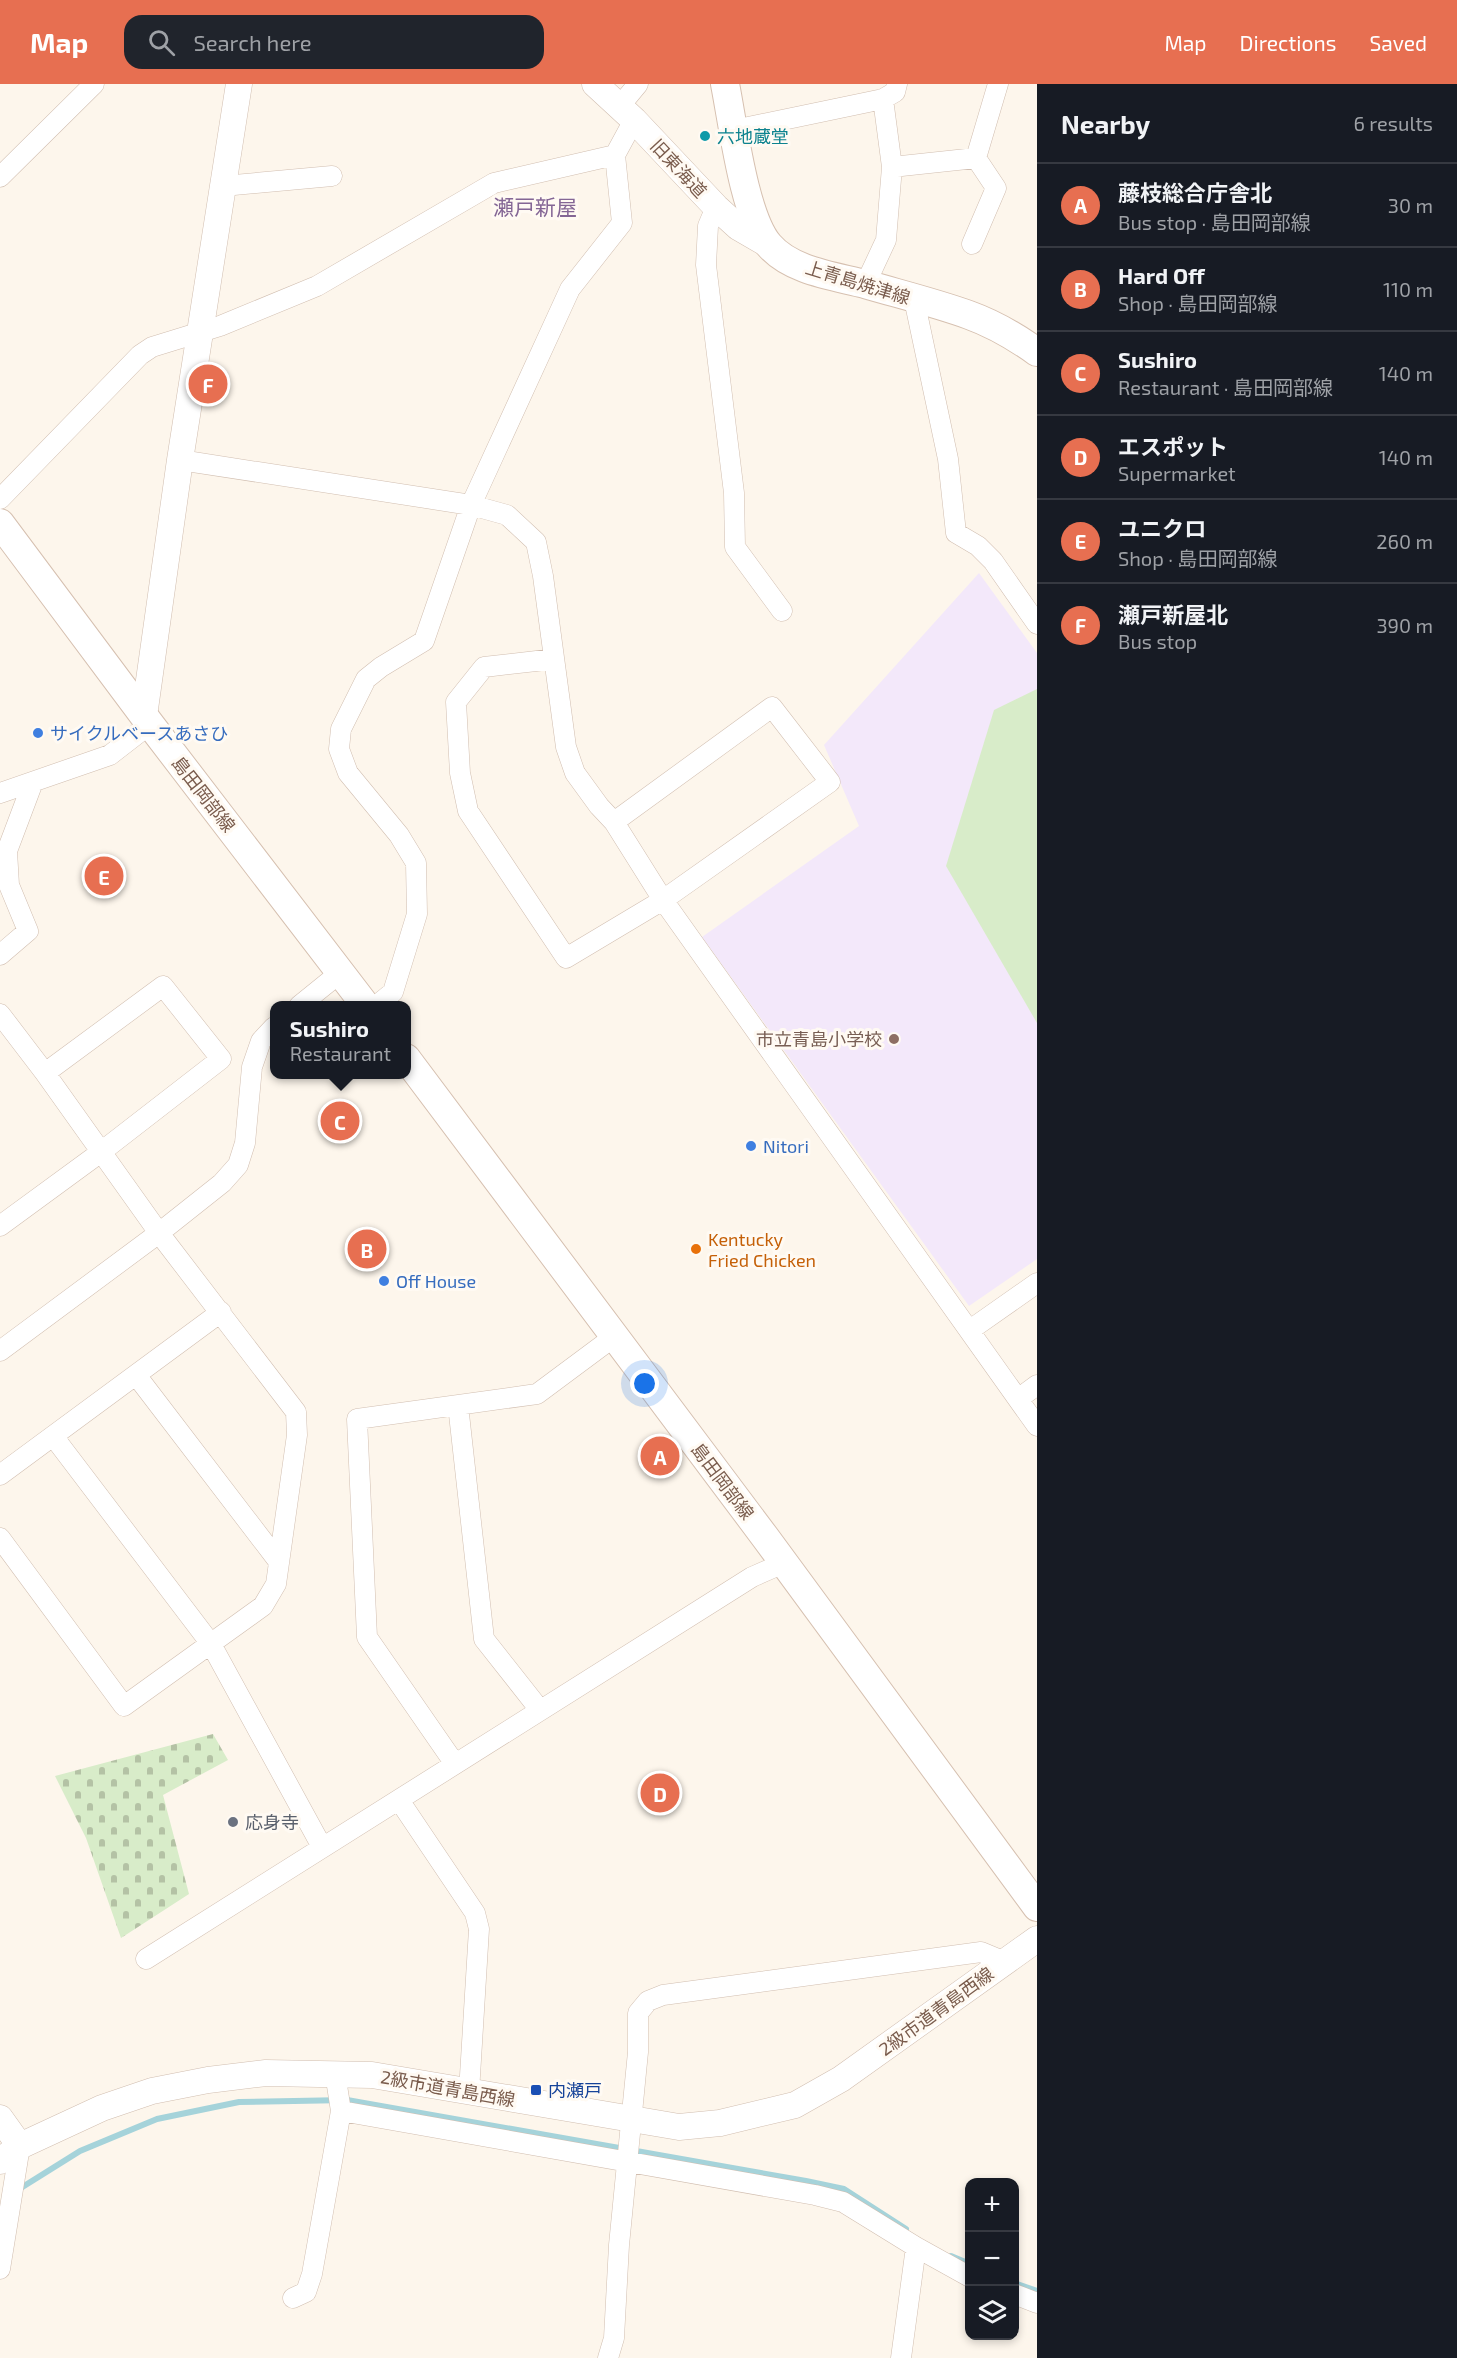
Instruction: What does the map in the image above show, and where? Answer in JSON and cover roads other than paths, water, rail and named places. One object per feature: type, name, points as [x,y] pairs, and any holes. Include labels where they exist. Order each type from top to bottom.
[{"type":"main road","name":"上青島焼津線","points":[[725,84],[748,199],[756,223],[769,245],[781,255],[808,269],[970,315],[1013,335],[1037,352]]},
{"type":"main road","name":"島田岡部線","points":[[0,523],[147,720],[363,1001]]},
{"type":"main road","name":"島田岡部線","points":[[411,1065],[783,1561],[1037,1907]]},
{"type":"street","points":[[0,177],[94,84]]},
{"type":"street","points":[[0,793],[110,755],[147,720],[180,460],[239,84]]},
{"type":"street","name":"旧東海道","points":[[595,84],[627,113],[716,207],[738,227],[769,245]]},
{"type":"street","points":[[381,1001],[393,992],[417,914],[416,862],[399,835],[348,773],[339,749],[341,729],[366,679],[381,667],[424,641],[471,505],[570,289],[622,224],[615,155],[638,84]]},
{"type":"street","points":[[734,130],[883,99],[895,92],[897,84]]},
{"type":"street","points":[[976,158],[998,84]]},
{"type":"street","points":[[865,285],[885,240],[892,167],[883,99]]},
{"type":"street","points":[[0,499],[140,355],[152,347],[201,332],[317,286],[494,183],[615,155]]},
{"type":"street","points":[[892,167],[976,158]]},
{"type":"street","points":[[972,244],[996,188],[976,158]]},
{"type":"street","points":[[223,186],[332,176]]},
{"type":"street","points":[[716,207],[708,226],[706,264],[734,493],[735,547],[782,611]]},
{"type":"street","points":[[914,299],[948,459],[956,533],[978,546],[993,561],[1037,624]]},
{"type":"street","points":[[180,460],[471,505],[507,515],[536,542],[543,576],[566,747],[575,773],[614,822],[663,900],[1037,1426]]},
{"type":"street","points":[[555,659],[484,668],[456,702],[460,773],[468,811],[566,958],[663,900],[830,782],[772,707],[614,822]]},
{"type":"street","points":[[0,955],[28,931],[9,885],[7,851],[33,782]]},
{"type":"street","points":[[303,1001],[341,972]]},
{"type":"street","points":[[0,1226],[101,1152],[221,1059],[163,986],[45,1073]]},
{"type":"street","points":[[0,1014],[159,1233],[296,1412],[297,1435],[276,1584],[263,1606],[124,1706],[0,1538]]},
{"type":"street","points":[[0,1351],[159,1233],[222,1183],[238,1165],[245,1143],[252,1067],[261,1041],[270,1031]]},
{"type":"street","points":[[970,1330],[1037,1282]]},
{"type":"street","points":[[0,1476],[221,1312]]},
{"type":"street","points":[[455,1764],[367,1637],[357,1419],[537,1394],[615,1336]]},
{"type":"street","points":[[136,1375],[279,1562]]},
{"type":"street","points":[[1018,1399],[1037,1385]]},
{"type":"street","points":[[458,1405],[484,1640],[540,1710]]},
{"type":"street","points":[[53,1437],[211,1644],[322,1847]]},
{"type":"street","points":[[146,1959],[752,1577],[783,1561]]},
{"type":"street","points":[[399,1800],[474,1913],[479,1929],[469,2092]]},
{"type":"street","name":"2級市道青島西線","points":[[10,2154],[102,2108],[152,2091],[208,2080],[266,2073],[372,2075],[679,2127],[720,2123],[795,2105],[841,2079],[1037,1939]]},
{"type":"street","points":[[608,2358],[614,2338],[630,2120],[638,2052],[638,2013],[648,2001],[663,1995],[981,1952],[1005,1962]]},
{"type":"street","points":[[293,2298],[306,2292],[312,2274],[341,2111],[335,2073]]},
{"type":"street","points":[[341,2111],[815,2195],[843,2202],[965,2275]]},
{"type":"street","points":[[0,2118],[10,2154],[0,2269]]},
{"type":"street","points":[[901,2358],[916,2247]]},
{"type":"street","points":[[1019,2296],[1037,2303]]},
{"type":"waterway","points":[[16,2191],[80,2151],[157,2119],[239,2102],[347,2100],[844,2189],[906,2229]]},
{"type":"waterway","points":[[951,2256],[965,2262]]},
{"type":"waterway","points":[[1019,2285],[1037,2291]]},
{"type":"place","name":"六地蔵堂","points":[[705,136]]},
{"type":"place","name":"瀬戸新屋北","points":[[208,384]]},
{"type":"place","name":"サイクルベースあさひ","points":[[38,733]]},
{"type":"place","name":"ユニクロ","points":[[104,876]]},
{"type":"place","name":"市立青島小学校","points":[[894,1039]]},
{"type":"place","name":"Sushiro","points":[[340,1121]]},
{"type":"place","name":"Nitori","points":[[751,1146]]},
{"type":"place","name":"Hard Off","points":[[367,1249]]},
{"type":"place","name":"Kentucky Fried Chicken","points":[[696,1249]]},
{"type":"place","name":"Off House","points":[[384,1281]]},
{"type":"place","name":"藤枝総合庁舎北","points":[[660,1456]]},
{"type":"place","name":"エスポット","points":[[660,1793]]},
{"type":"place","name":"応身寺","points":[[233,1822]]},
{"type":"place","name":"内瀬戸","points":[[536,2090]]},
{"type":"district","name":"瀬戸新屋","points":[[535,206]]}]
